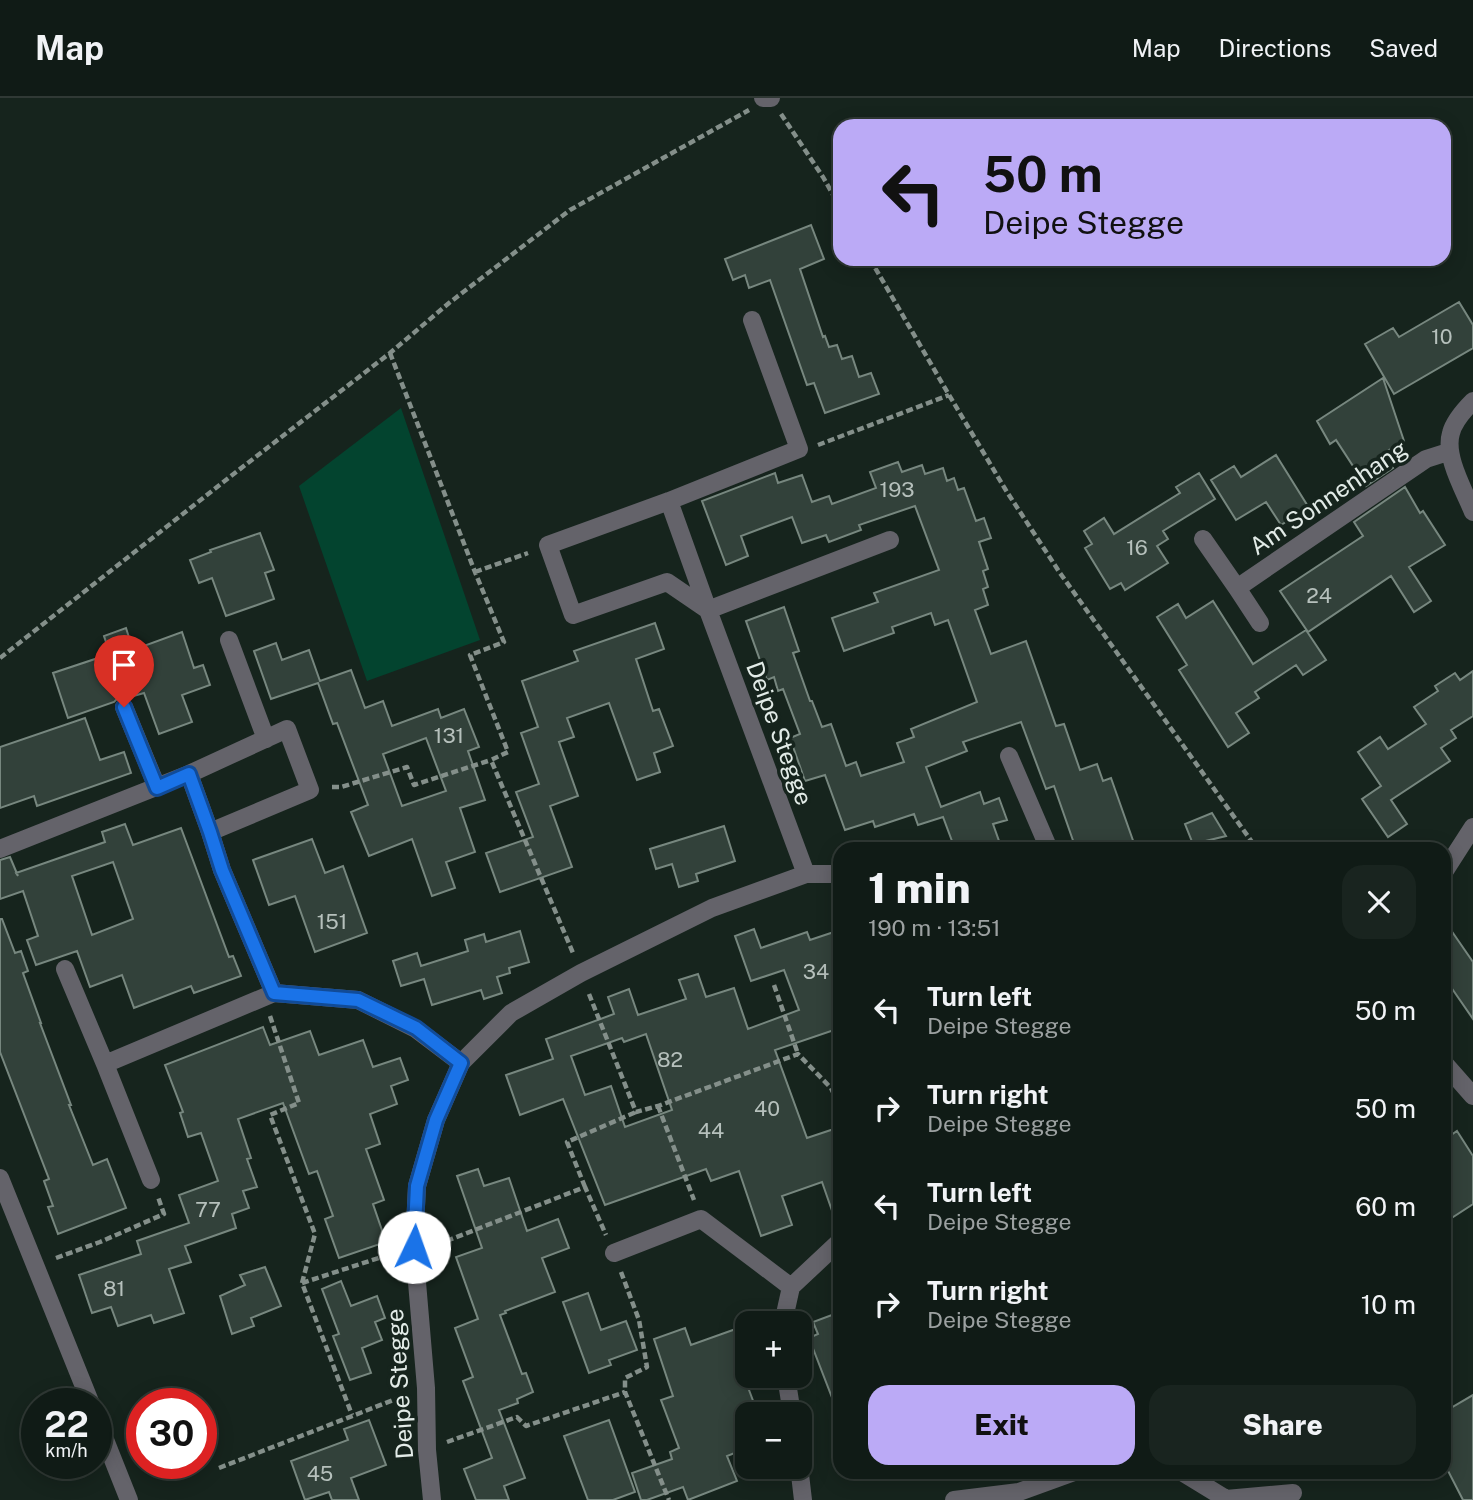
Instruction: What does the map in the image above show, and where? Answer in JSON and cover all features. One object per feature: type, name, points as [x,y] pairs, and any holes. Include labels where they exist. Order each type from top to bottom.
[{"type":"street","points":[[764,98],[771,98]]},
{"type":"street","points":[[752,320],[799,449],[669,501],[548,545],[573,615],[667,582],[708,610],[890,540]]},
{"type":"street","name":"Am Sonnenhang","points":[[1473,401],[1451,431],[1448,452],[1473,512]]},
{"type":"street","name":"Am Sonnenhang","points":[[1237,588],[1426,459],[1448,452]]},
{"type":"street","name":"Deipe Stegge","points":[[669,501],[806,874]]},
{"type":"street","name":"Am Sonnenhang","points":[[1203,539],[1259,623]]},
{"type":"street","points":[[229,640],[266,739]]},
{"type":"street","points":[[124,707],[157,788]]},
{"type":"street","points":[[0,849],[157,788],[287,729],[310,790],[210,832]]},
{"type":"street","points":[[1009,756],[1046,842]]},
{"type":"street","points":[[189,774],[222,870],[274,993]]},
{"type":"street","points":[[1451,861],[1473,827]]},
{"type":"street","name":"Deipe Stegge","points":[[432,1500],[414,1247],[417,1186],[436,1120],[461,1063],[510,1013],[581,973],[712,908],[806,874],[833,874]]},
{"type":"street","points":[[65,969],[106,1064],[151,1180]]},
{"type":"street","points":[[106,1064],[274,993],[358,1000],[416,1028],[461,1063]]},
{"type":"street","points":[[1451,1071],[1473,1096]]},
{"type":"street","points":[[0,1178],[85,1388]]},
{"type":"street","points":[[614,1253],[701,1219],[791,1287]]},
{"type":"street","points":[[786,1311],[791,1287],[833,1248]]},
{"type":"street","points":[[112,1457],[129,1500]]},
{"type":"street","points":[[801,1479],[803,1500]]},
{"type":"street","points":[[954,1500],[1019,1492],[1055,1479]]},
{"type":"street","points":[[1193,1479],[1226,1499],[1293,1493]]},
{"type":"path","points":[[0,658],[570,210],[771,98],[833,195]]},
{"type":"path","points":[[874,266],[948,395],[1060,573],[1253,842]]},
{"type":"path","points":[[310,790],[341,786],[407,767],[414,785],[508,752],[470,655],[504,642],[390,353]]},
{"type":"path","points":[[799,449],[813,447],[948,395]]},
{"type":"path","points":[[475,572],[548,545]]},
{"type":"path","points":[[491,760],[636,1112]]},
{"type":"path","points":[[774,985],[798,1054],[833,1092]]},
{"type":"path","points":[[274,993],[270,1017],[299,1103],[270,1115],[315,1234],[302,1283],[352,1415]]},
{"type":"path","points":[[668,1500],[625,1392],[625,1378],[648,1367],[639,1320],[567,1142],[636,1112],[798,1054]]},
{"type":"path","points":[[658,1106],[701,1219]]},
{"type":"path","points":[[36,1265],[100,1242],[164,1214],[151,1180]]},
{"type":"path","points":[[302,1283],[414,1247],[449,1240],[585,1187]]},
{"type":"path","points":[[219,1468],[426,1388]]},
{"type":"path","points":[[427,1450],[517,1416],[526,1426],[625,1392]]},
{"type":"green space","points":[[401,408],[480,640],[367,681],[299,486]]},
{"type":"building","points":[[811,225],[824,259],[800,269],[823,337],[825,336],[829,347],[837,345],[842,359],[852,356],[859,377],[871,373],[879,394],[825,413],[814,383],[807,385],[770,280],[749,288],[745,275],[733,280],[725,259]]},
{"type":"building","points":[[1459,302],[1473,325],[1473,348],[1394,394],[1365,344],[1393,328],[1399,337]]},
{"type":"building","points":[[1383,378],[1404,441],[1384,453],[1393,468],[1366,486],[1336,440],[1330,444],[1317,421]]},
{"type":"building","points":[[1276,455],[1309,508],[1281,525],[1266,502],[1236,520],[1211,480],[1234,466],[1241,477]]},
{"type":"building","points":[[898,462],[902,472],[922,465],[925,474],[943,468],[947,481],[954,478],[958,490],[964,488],[976,521],[984,518],[991,538],[979,542],[988,569],[983,571],[988,587],[983,589],[988,605],[975,610],[991,654],[1026,641],[1056,726],[1064,724],[1080,770],[1097,764],[1103,781],[1111,778],[1134,842],[1074,842],[1054,786],[1046,789],[1021,722],[963,742],[967,751],[926,767],[941,807],[980,792],[984,804],[999,798],[1007,820],[993,824],[999,841],[996,842],[952,842],[943,817],[918,825],[914,814],[875,827],[873,821],[845,830],[825,775],[805,781],[790,738],[800,734],[783,689],[778,691],[774,677],[767,680],[746,621],[784,607],[799,651],[793,653],[810,701],[822,727],[831,724],[846,766],[856,762],[861,776],[904,762],[897,743],[914,737],[911,729],[977,702],[948,620],[935,625],[931,613],[892,627],[894,633],[844,651],[832,618],[878,602],[874,593],[939,570],[915,506],[859,525],[861,530],[829,542],[826,535],[802,543],[792,517],[741,536],[748,556],[726,565],[702,501],[775,473],[778,483],[802,475],[812,502],[829,496],[832,504],[876,488],[870,472]]},
{"type":"building","points":[[1199,473],[1215,499],[1163,531],[1168,539],[1157,546],[1168,563],[1125,590],[1121,583],[1110,589],[1085,548],[1092,544],[1084,531],[1104,518],[1114,534],[1180,493],[1176,487]]},
{"type":"building","points":[[1405,487],[1420,513],[1423,511],[1445,545],[1409,567],[1431,601],[1414,612],[1391,576],[1308,632],[1280,591],[1363,536],[1354,522]]},
{"type":"building","points":[[260,533],[274,570],[265,573],[274,599],[226,616],[212,578],[199,583],[190,560],[211,552],[210,550]]},
{"type":"building","points":[[1213,601],[1253,664],[1306,630],[1326,660],[1303,675],[1296,665],[1255,692],[1259,698],[1236,713],[1249,733],[1228,747],[1179,670],[1187,665],[1157,617],[1178,604],[1186,618]]},
{"type":"building","points":[[655,623],[664,649],[636,659],[653,711],[659,709],[673,746],[654,753],[660,772],[637,780],[609,703],[567,718],[574,737],[559,742],[578,796],[550,806],[572,867],[500,892],[486,853],[533,837],[516,792],[539,784],[521,733],[538,727],[522,681],[578,661],[574,651]]},
{"type":"building","points":[[126,628],[133,650],[182,632],[194,668],[203,665],[210,685],[182,695],[192,722],[159,734],[144,693],[130,697],[120,696],[114,702],[68,718],[53,673],[110,654],[104,636]]},
{"type":"building","points":[[276,643],[282,660],[309,650],[320,681],[351,670],[365,708],[383,701],[392,726],[438,709],[441,718],[464,709],[479,747],[468,751],[485,800],[460,808],[475,852],[446,862],[455,888],[432,896],[412,839],[369,856],[351,812],[368,805],[337,723],[333,724],[318,683],[271,699],[254,651]],"holes":[[[426,738],[446,791],[402,806],[383,754]]]},
{"type":"building","points":[[1473,671],[1473,716],[1451,730],[1456,738],[1441,748],[1450,761],[1391,800],[1407,824],[1388,837],[1362,799],[1381,786],[1358,752],[1380,737],[1388,749],[1426,724],[1414,707],[1438,691],[1435,686],[1455,673],[1460,680]]},
{"type":"building","points":[[85,718],[100,760],[124,752],[131,773],[37,806],[34,796],[0,808],[0,747]]},
{"type":"building","points":[[1212,813],[1226,836],[1192,842],[1185,824]]},
{"type":"building","points":[[125,824],[133,845],[181,828],[229,957],[233,956],[241,976],[194,993],[191,986],[134,1008],[122,975],[90,987],[77,951],[36,965],[27,940],[38,936],[23,891],[0,899],[0,860],[10,857],[17,873],[105,842],[102,832]],"holes":[[[113,862],[133,919],[92,935],[72,876]]]},
{"type":"building","points":[[724,826],[735,861],[696,874],[698,881],[679,887],[672,864],[656,869],[650,849]]},
{"type":"building","points":[[312,839],[325,873],[343,866],[367,933],[315,952],[295,896],[269,905],[253,860]]},
{"type":"building","points":[[0,919],[15,953],[21,951],[28,971],[23,973],[93,1165],[107,1159],[126,1208],[58,1234],[48,1207],[53,1206],[44,1181],[49,1179],[0,1052]]},
{"type":"building","points":[[754,929],[761,948],[807,932],[810,940],[833,932],[833,1030],[775,1050],[807,1138],[833,1129],[833,1214],[822,1182],[782,1196],[792,1225],[761,1236],[739,1171],[711,1181],[706,1169],[605,1205],[563,1099],[520,1115],[506,1075],[553,1059],[546,1039],[614,1014],[608,997],[629,989],[638,1015],[686,999],[679,980],[698,974],[706,997],[734,988],[748,1029],[799,1010],[784,970],[751,981],[735,936]],"holes":[[[646,1034],[672,1110],[625,1127],[611,1086],[585,1095],[571,1056],[622,1038],[624,1042]]]},
{"type":"building","points":[[1451,930],[1473,962],[1473,1019],[1451,987]]},
{"type":"building","points":[[520,931],[529,962],[509,968],[510,973],[497,977],[502,993],[484,999],[481,990],[432,1005],[424,979],[401,986],[393,961],[417,953],[421,966],[468,951],[465,940],[484,934],[486,942]]},
{"type":"building","points":[[263,1027],[270,1045],[310,1031],[319,1055],[363,1040],[373,1067],[400,1058],[408,1080],[391,1086],[397,1104],[370,1114],[380,1144],[366,1149],[384,1200],[373,1204],[386,1242],[339,1258],[325,1219],[333,1216],[317,1171],[309,1174],[283,1103],[238,1119],[257,1187],[243,1191],[249,1208],[232,1214],[236,1228],[185,1246],[191,1262],[169,1269],[184,1313],[154,1323],[151,1315],[118,1326],[111,1307],[92,1313],[79,1275],[141,1254],[137,1241],[189,1223],[179,1195],[218,1181],[201,1133],[188,1137],[180,1113],[183,1112],[165,1065]]},
{"type":"building","points":[[1457,1131],[1473,1156],[1473,1204],[1451,1218],[1451,1135]]},
{"type":"building","points":[[478,1169],[484,1186],[509,1178],[527,1231],[558,1219],[569,1248],[542,1258],[555,1292],[500,1315],[522,1374],[526,1373],[533,1392],[517,1399],[518,1403],[499,1410],[525,1478],[504,1486],[509,1500],[476,1500],[464,1469],[492,1458],[463,1381],[473,1377],[455,1328],[478,1319],[456,1257],[482,1248],[457,1176]]},
{"type":"building","points":[[265,1267],[281,1306],[251,1318],[254,1326],[232,1334],[220,1296],[245,1285],[240,1275]]},
{"type":"building","points":[[341,1281],[351,1306],[377,1296],[385,1318],[375,1322],[382,1340],[362,1348],[371,1373],[350,1380],[333,1336],[339,1334],[322,1289]]},
{"type":"building","points":[[588,1293],[601,1330],[626,1321],[637,1350],[609,1360],[611,1365],[589,1373],[563,1302]]},
{"type":"building","points":[[833,1315],[833,1400],[812,1346],[812,1337],[818,1334],[813,1322]]},
{"type":"building","points":[[685,1328],[691,1345],[735,1329],[735,1388],[748,1388],[754,1402],[735,1402],[735,1453],[727,1456],[737,1481],[688,1500],[683,1487],[641,1500],[632,1473],[672,1459],[670,1452],[679,1448],[661,1400],[673,1396],[654,1339]]},
{"type":"building","points":[[1473,1395],[1473,1500],[1463,1500],[1451,1477],[1451,1408]]},
{"type":"building","points":[[369,1420],[386,1465],[351,1478],[359,1500],[332,1500],[329,1492],[305,1500],[291,1461],[348,1440],[344,1429]]},
{"type":"building","points":[[609,1420],[635,1492],[613,1500],[588,1500],[564,1436]]},
{"type":"route","points":[[124,707],[157,788],[189,774],[222,870],[274,993],[358,1000],[416,1028],[461,1063],[436,1120],[417,1186],[414,1247]]}]
